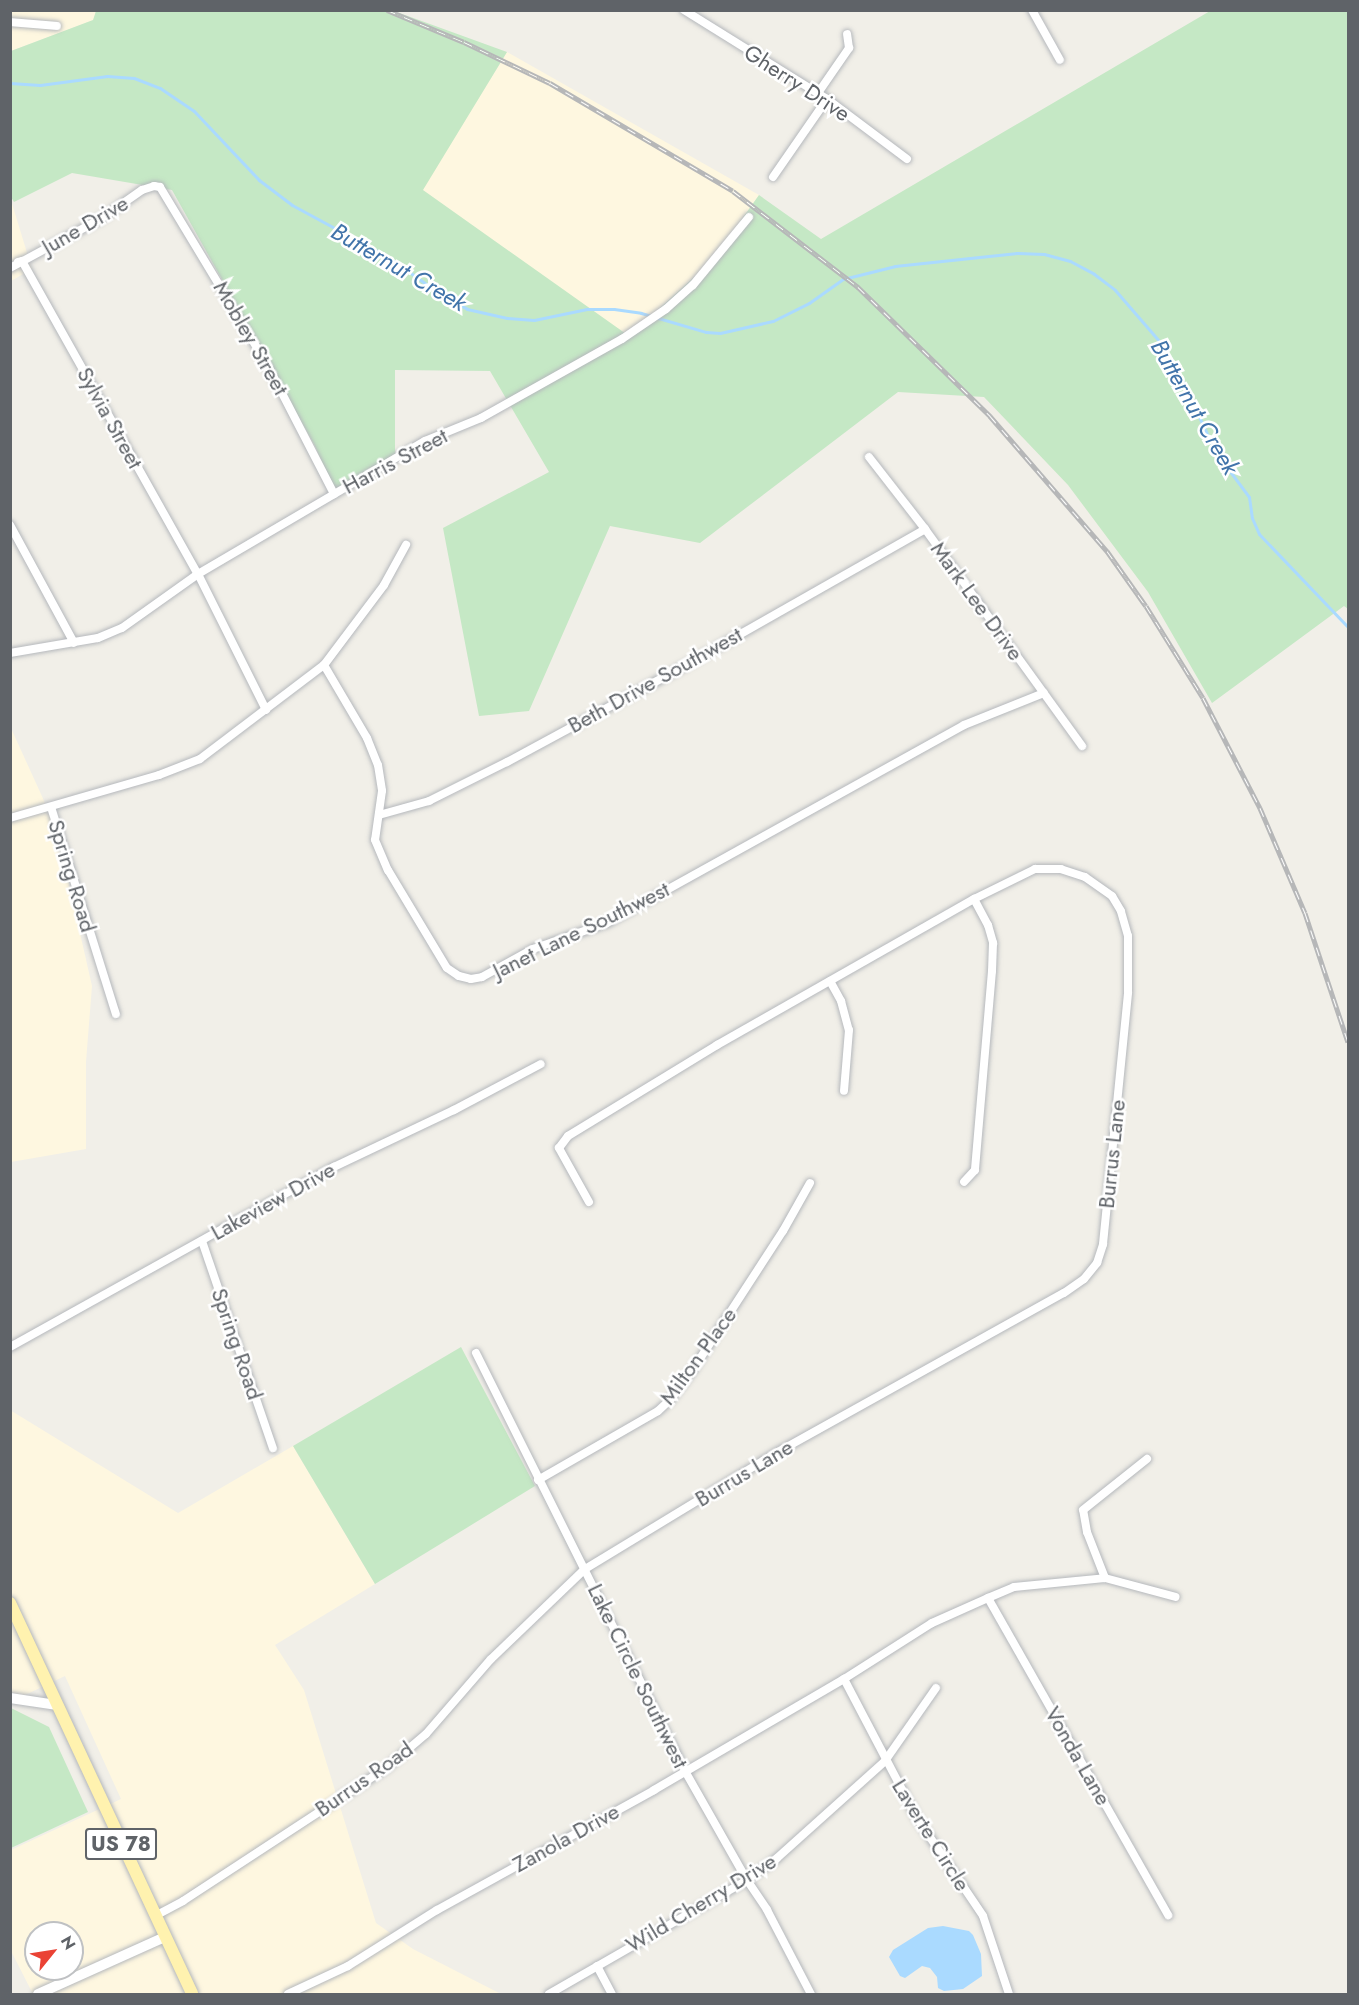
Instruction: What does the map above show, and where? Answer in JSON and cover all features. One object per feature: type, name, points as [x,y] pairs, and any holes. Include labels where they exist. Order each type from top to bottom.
[{"type":"main road","name":"US 78","points":[[10,1603],[192,1995]]},
{"type":"street","name":"Gherry Drive","points":[[684,10],[827,99],[907,159]]},
{"type":"street","points":[[1032,10],[1060,60]]},
{"type":"street","points":[[10,22],[57,26]]},
{"type":"street","points":[[818,93],[849,48],[847,34]]},
{"type":"street","points":[[772,177],[827,99]]},
{"type":"street","name":"June Drive","points":[[10,268],[102,218],[142,190],[160,187]]},
{"type":"street","name":"Mobley Street","points":[[160,187],[269,368],[334,494]]},
{"type":"street","name":"Harris Street","points":[[10,653],[98,638],[122,628],[198,574],[425,441],[481,418],[622,339],[666,309],[693,285],[749,217]]},
{"type":"street","points":[[10,263],[22,261]]},
{"type":"street","name":"Sylvia Street","points":[[22,261],[198,574],[266,710]]},
{"type":"street","name":"Mark Lee Drive","points":[[869,457],[925,529],[1082,746]]},
{"type":"street","points":[[10,525],[74,643]]},
{"type":"street","name":"Beth Drive Southwest","points":[[379,815],[429,801],[507,762],[679,669],[925,529]]},
{"type":"street","points":[[10,818],[159,775],[200,759],[324,665],[384,585],[406,545]]},
{"type":"street","name":"Janet Lane Southwest","points":[[324,665],[362,730],[378,765],[382,791],[375,840],[388,870],[447,968],[459,976],[471,979],[482,977],[533,949],[607,923],[964,725],[1044,693]]},
{"type":"street","name":"Spring Road","points":[[51,807],[116,1014]]},
{"type":"street","name":"Burrus Lane","points":[[570,1583],[585,1569],[776,1453],[1064,1293],[1083,1279],[1097,1263],[1103,1244],[1128,992],[1128,936],[1121,911],[1112,896],[1085,877],[1061,869],[1035,869],[974,899],[717,1045],[568,1136],[559,1148],[588,1202]]},
{"type":"street","points":[[964,1182],[975,1170],[993,943],[988,925],[974,899]]},
{"type":"street","points":[[830,981],[841,1001],[849,1030],[843,1091]]},
{"type":"street","name":"Lakeview Drive","points":[[10,1347],[334,1167],[454,1110],[541,1064]]},
{"type":"street","name":"Milton Place","points":[[538,1480],[658,1411],[670,1400],[692,1371],[783,1231],[810,1183]]},
{"type":"street","name":"Spring Road","points":[[202,1241],[273,1448]]},
{"type":"street","name":"Lake Circle Southwest","points":[[476,1353],[685,1771],[747,1880],[767,1910],[811,1995]]},
{"type":"street","points":[[1147,1459],[1083,1510],[1087,1532],[1105,1578],[1176,1597]]},
{"type":"street","name":"Zanola Drive","points":[[288,1995],[348,1966],[437,1910],[844,1679],[932,1623],[1014,1587],[1105,1578]]},
{"type":"street","name":"Burrus Road","points":[[155,1916],[183,1901],[386,1768],[426,1734],[478,1673],[570,1583]]},
{"type":"street","name":"Vonda Lane","points":[[988,1598],[1168,1915]]},
{"type":"street","name":"Laverte Circle","points":[[844,1679],[885,1761],[917,1818],[982,1916],[1009,1995]]},
{"type":"street","name":"Wild Cherry Drive","points":[[549,1995],[747,1880],[797,1842],[885,1761],[936,1688]]},
{"type":"street","points":[[10,1698],[57,1704]]},
{"type":"street","points":[[38,1995],[165,1937]]},
{"type":"street","points":[[597,1966],[612,1995]]},
{"type":"shaded area","points":[[11,11],[96,11],[94,20],[11,51]]},
{"type":"shaded area","points":[[507,52],[759,195],[712,261],[629,337],[422,190]]},
{"type":"shaded area","points":[[10,197],[32,269],[11,281],[10,281]]},
{"type":"shaded area","points":[[10,726],[56,827],[92,986],[86,1062],[86,1149],[11,1162]]},
{"type":"shaded area","points":[[10,1410],[178,1513],[293,1446],[375,1584],[275,1645],[304,1690],[376,1923],[413,1949],[501,1994],[33,1994],[26,1981],[84,1981],[84,1921],[24,1921],[24,1976],[11,1951],[11,1850],[121,1799],[65,1676],[23,1696],[11,1692]]},
{"type":"green space","points":[[96,11],[394,11],[507,52],[423,190],[629,336],[712,261],[759,195],[821,239],[1210,11],[1348,11],[1348,609],[1344,606],[1212,703],[1148,592],[1068,485],[984,397],[898,392],[700,543],[610,526],[529,711],[479,716],[443,528],[549,472],[490,371],[395,370],[395,462],[336,496],[315,446],[172,190],[72,173],[14,202],[11,197],[11,51],[93,20]]},
{"type":"green space","points":[[461,1347],[535,1486],[375,1584],[293,1446]]},
{"type":"green space","points":[[11,1708],[49,1727],[88,1812],[11,1848]]},
{"type":"water","points":[[943,1926],[969,1931],[981,1954],[982,1976],[963,1989],[944,1991],[938,1988],[937,1977],[930,1968],[922,1966],[905,1978],[900,1976],[889,1957],[893,1950],[928,1928]]},
{"type":"waterway","name":"Butternut Creek","points":[[10,83],[40,85],[107,76],[134,78],[160,88],[194,111],[259,180],[292,205],[388,257],[443,296],[467,309],[507,318],[534,320],[587,309],[614,309],[641,313],[706,332],[720,333],[773,321],[809,303],[843,279],[895,266],[1017,253],[1044,254],[1070,261],[1094,274],[1115,290],[1160,342],[1175,365],[1215,451],[1249,497],[1252,518],[1259,534],[1348,627]]},
{"type":"railway","points":[[387,10],[464,42],[550,83],[733,191],[858,287],[990,416],[1107,551],[1146,606],[1203,698],[1260,808],[1305,913],[1348,1042]]}]
